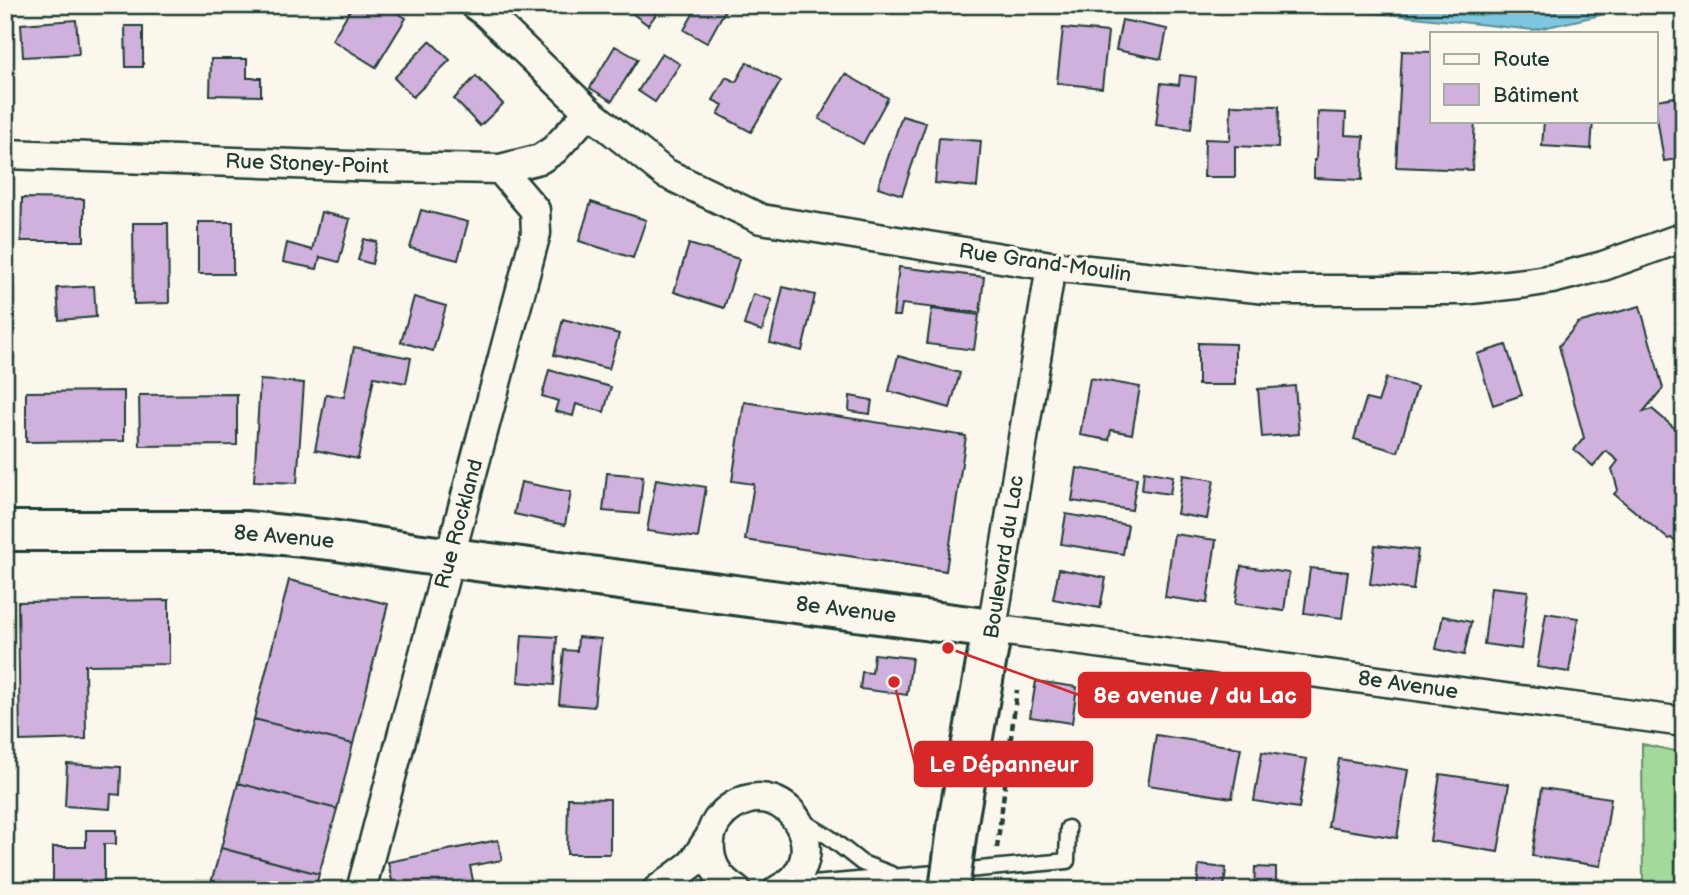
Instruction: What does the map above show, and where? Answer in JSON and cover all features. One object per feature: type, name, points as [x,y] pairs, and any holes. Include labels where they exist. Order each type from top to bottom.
[{"type":"street","name":"Rue Grand-Moulin","points":[[475,5],[589,112],[665,173],[761,219],[1051,266],[1276,290],[1487,288],[1552,279],[1614,262],[1684,237]]},
{"type":"street","name":"Rue Stoney-Point","points":[[5,154],[500,169],[540,159],[554,150],[589,112]]},
{"type":"street","name":"Rue Rockland","points":[[361,890],[536,233],[535,210],[500,169]]},
{"type":"street","name":"Boulevard du Lac","points":[[949,890],[1051,266]]},
{"type":"street","name":"8e Avenue","points":[[5,531],[245,531],[331,540],[1684,722]]},
{"type":"street","points":[[657,890],[692,864],[710,837],[716,822],[727,809],[755,798],[785,806],[796,817],[803,830],[806,846],[804,861],[796,875],[781,888]]},
{"type":"street","points":[[710,837],[709,853],[714,869],[724,882],[736,890]]},
{"type":"lane","points":[[796,817],[829,837],[862,863],[896,876]]},
{"type":"lane","points":[[781,888],[1067,860],[1068,828]]},
{"type":"path","points":[[997,849],[1018,685]]},
{"type":"green space","points":[[1642,744],[1684,753],[1684,890],[1643,890]]},
{"type":"water","points":[[1303,5],[1645,5],[1534,30]]},
{"type":"building","points":[[353,5],[384,5],[406,18],[376,67],[332,40]]},
{"type":"building","points":[[621,5],[663,5],[648,25]]},
{"type":"building","points":[[698,5],[728,5],[707,43],[684,30]]},
{"type":"building","points":[[76,20],[79,54],[23,57],[21,24]]},
{"type":"building","points":[[1122,20],[1167,29],[1161,59],[1116,50]]},
{"type":"building","points":[[125,26],[143,26],[143,67],[126,67]]},
{"type":"building","points":[[1063,28],[1108,32],[1102,88],[1057,83]]},
{"type":"building","points":[[430,41],[450,60],[413,97],[394,78]]},
{"type":"building","points":[[615,46],[638,59],[612,101],[590,88]]},
{"type":"building","points":[[1402,51],[1430,52],[1430,122],[1475,122],[1472,170],[1396,167]]},
{"type":"building","points":[[662,53],[680,64],[655,102],[638,91]]},
{"type":"building","points":[[211,59],[247,59],[247,78],[261,78],[261,96],[210,95]]},
{"type":"building","points":[[747,62],[781,81],[751,132],[718,114],[723,105],[713,100],[726,77],[736,82]]},
{"type":"building","points":[[845,74],[888,98],[863,144],[819,119]]},
{"type":"building","points":[[1180,75],[1196,77],[1191,129],[1156,125],[1161,83],[1179,85]]},
{"type":"building","points":[[476,76],[503,104],[480,126],[454,99]]},
{"type":"building","points":[[1675,97],[1677,110],[1684,108],[1684,158],[1664,161],[1658,122],[1658,100]]},
{"type":"building","points":[[1231,105],[1279,106],[1278,148],[1235,146],[1235,177],[1204,177],[1205,139],[1230,140]]},
{"type":"building","points":[[1318,112],[1346,113],[1345,135],[1364,136],[1362,180],[1314,178]]},
{"type":"building","points":[[902,116],[926,123],[902,195],[878,187]]},
{"type":"building","points":[[1544,122],[1593,122],[1591,149],[1542,146]]},
{"type":"building","points":[[939,138],[981,141],[977,187],[935,183]]},
{"type":"building","points":[[22,198],[84,199],[84,241],[21,241]]},
{"type":"building","points":[[591,202],[646,220],[633,258],[579,241]]},
{"type":"building","points":[[421,210],[468,222],[458,260],[410,248]]},
{"type":"building","points":[[321,212],[350,219],[339,262],[320,257],[317,269],[283,262],[287,243],[312,250]]},
{"type":"building","points":[[198,222],[233,222],[233,274],[198,274]]},
{"type":"building","points":[[133,223],[168,223],[169,303],[134,304]]},
{"type":"building","points":[[364,239],[377,242],[372,264],[358,260]]},
{"type":"building","points":[[689,244],[739,259],[724,308],[674,292]]},
{"type":"building","points":[[899,267],[984,277],[980,313],[902,304],[900,316],[893,316]]},
{"type":"building","points":[[94,286],[96,317],[59,320],[57,288]]},
{"type":"building","points":[[783,287],[815,295],[802,351],[770,343]]},
{"type":"building","points":[[753,294],[772,300],[762,331],[744,325]]},
{"type":"building","points":[[414,297],[446,306],[433,351],[401,342]]},
{"type":"building","points":[[1640,306],[1663,388],[1643,412],[1652,409],[1684,436],[1684,549],[1614,494],[1618,490],[1612,469],[1618,461],[1606,451],[1593,466],[1574,450],[1584,438],[1559,346],[1578,323]]},
{"type":"building","points":[[932,309],[979,315],[974,350],[927,344]]},
{"type":"building","points":[[563,319],[619,334],[609,369],[554,355]]},
{"type":"building","points":[[1198,343],[1235,344],[1235,385],[1198,385]]},
{"type":"building","points":[[1506,345],[1522,395],[1493,405],[1477,354]]},
{"type":"building","points":[[354,347],[411,358],[406,383],[374,377],[358,459],[315,450],[326,394],[344,397]]},
{"type":"building","points":[[898,356],[960,373],[950,408],[889,391]]},
{"type":"building","points":[[549,370],[611,387],[604,412],[576,404],[573,416],[555,411],[558,401],[542,396]]},
{"type":"building","points":[[1090,378],[1140,387],[1132,434],[1111,430],[1109,440],[1080,435]]},
{"type":"building","points":[[1386,378],[1417,387],[1398,452],[1354,439],[1366,399],[1378,402]]},
{"type":"building","points":[[260,380],[304,383],[297,483],[254,481]]},
{"type":"building","points":[[1295,386],[1299,434],[1262,437],[1258,389]]},
{"type":"building","points":[[124,391],[124,441],[26,442],[26,392]]},
{"type":"building","points":[[237,394],[237,445],[140,446],[139,395]]},
{"type":"building","points":[[850,396],[872,400],[870,414],[849,411]]},
{"type":"building","points":[[744,402],[966,436],[946,571],[745,540],[754,484],[732,481]]},
{"type":"building","points":[[1077,468],[1137,478],[1132,510],[1072,501]]},
{"type":"building","points":[[1144,471],[1173,476],[1170,494],[1142,490]]},
{"type":"building","points":[[607,473],[643,476],[639,514],[603,511]]},
{"type":"building","points":[[1183,475],[1214,480],[1207,519],[1177,514]]},
{"type":"building","points":[[656,479],[706,487],[698,538],[647,531]]},
{"type":"building","points":[[521,482],[571,492],[565,525],[514,514]]},
{"type":"building","points":[[1066,514],[1128,525],[1123,554],[1061,544]]},
{"type":"building","points":[[1174,534],[1216,540],[1207,603],[1165,597]]},
{"type":"building","points":[[1375,545],[1418,550],[1413,590],[1370,584]]},
{"type":"building","points":[[1241,566],[1289,573],[1284,611],[1235,604]]},
{"type":"building","points":[[1310,568],[1348,572],[1342,618],[1304,613]]},
{"type":"building","points":[[1059,569],[1106,578],[1100,608],[1053,599]]},
{"type":"building","points":[[289,580],[388,604],[353,744],[254,719]]},
{"type":"building","points":[[1491,587],[1528,591],[1521,649],[1484,644]]},
{"type":"building","points":[[169,600],[169,664],[85,665],[86,739],[20,741],[18,602]]},
{"type":"building","points":[[1546,613],[1578,618],[1569,672],[1537,667]]},
{"type":"building","points":[[1443,616],[1471,622],[1464,655],[1436,649]]},
{"type":"building","points":[[522,635],[557,637],[554,685],[518,682]]},
{"type":"building","points":[[578,637],[601,639],[594,707],[559,704],[564,650],[577,651]]},
{"type":"building","points":[[874,654],[912,658],[907,695],[860,689],[862,672],[872,673]]},
{"type":"building","points":[[1036,681],[1077,687],[1072,723],[1030,717]]},
{"type":"building","points":[[254,719],[353,744],[337,809],[238,783]]},
{"type":"building","points":[[1156,735],[1241,748],[1232,798],[1148,785]]},
{"type":"building","points":[[1262,752],[1307,759],[1299,808],[1254,801]]},
{"type":"building","points":[[1339,759],[1408,770],[1397,838],[1328,827]]},
{"type":"building","points":[[67,764],[121,767],[120,795],[111,794],[110,809],[65,806]]},
{"type":"building","points":[[1440,774],[1509,784],[1498,852],[1430,841]]},
{"type":"building","points":[[238,783],[337,809],[319,874],[221,848]]},
{"type":"building","points":[[1542,788],[1611,798],[1601,866],[1532,856]]},
{"type":"building","points":[[568,798],[610,799],[610,854],[567,854]]},
{"type":"building","points":[[86,830],[116,830],[116,844],[104,844],[104,882],[53,882],[53,847],[86,847]]},
{"type":"building","points":[[498,840],[502,860],[470,866],[475,890],[394,890],[388,862]]},
{"type":"building","points":[[221,848],[319,874],[315,890],[209,890]]},
{"type":"building","points":[[1199,865],[1226,868],[1224,889],[1197,887]]},
{"type":"building","points":[[1255,867],[1276,868],[1276,890],[1254,890]]},
{"type":"place","name":"8e avenue / du Lac","points":[[948,648]]},
{"type":"place","name":"Le Dépanneur","points":[[894,682]]}]
